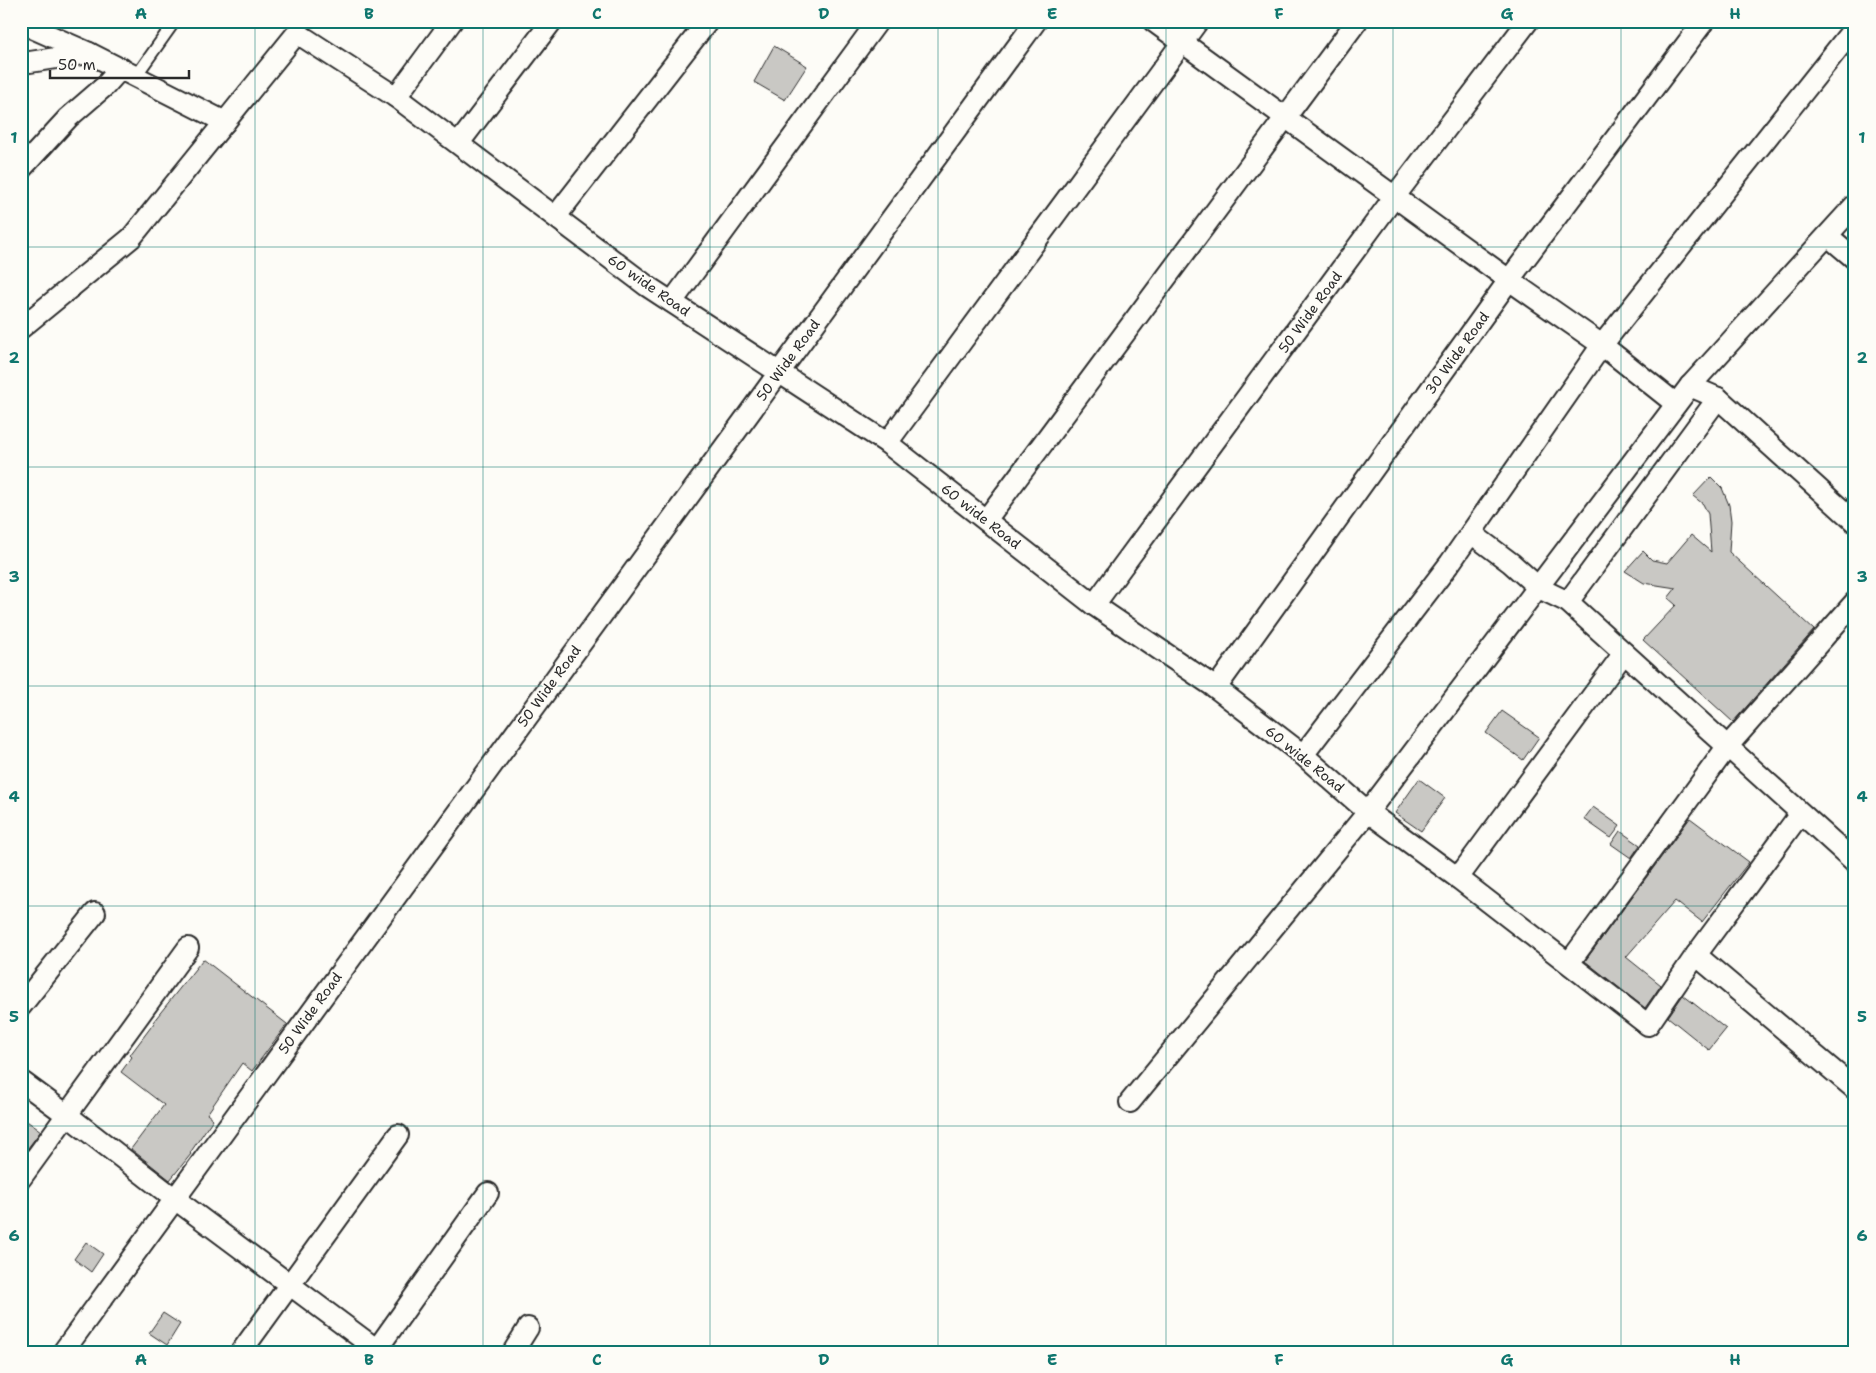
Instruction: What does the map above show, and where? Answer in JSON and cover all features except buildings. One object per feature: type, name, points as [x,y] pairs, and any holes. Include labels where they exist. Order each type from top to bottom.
[{"type":"street","points":[[396,97],[452,21]]},
{"type":"street","points":[[459,143],[552,21]]},
{"type":"street","points":[[556,216],[708,21]]},
{"type":"street","points":[[672,302],[878,21]]},
{"type":"street","name":"50 Wide Road","points":[[63,1352],[1036,21]]},
{"type":"street","points":[[1152,21],[1509,280],[1602,345],[1676,404]]},
{"type":"street","points":[[887,443],[1198,21]]},
{"type":"street","points":[[986,520],[1357,21]]},
{"type":"street","name":"50 Wide Road","points":[[1094,605],[1395,196],[1528,21]]},
{"type":"street","name":"30 Wide Road","points":[[1216,688],[1509,280],[1704,21]]},
{"type":"street","points":[[21,23],[89,52],[225,122]]},
{"type":"street","points":[[21,328],[130,238],[225,122],[296,27]]},
{"type":"street","name":"60 wide Road","points":[[296,27],[459,143],[647,286],[887,443],[1094,605],[1216,688],[1302,755],[1368,812],[1458,878],[1648,1025],[1696,954]]},
{"type":"street","points":[[1302,755],[1450,563],[1602,345],[1855,27]]},
{"type":"street","points":[[21,62],[89,52]]},
{"type":"street","points":[[21,169],[68,118],[105,86],[128,72]]},
{"type":"street","points":[[1130,1102],[1368,812],[1690,386],[1855,205]]},
{"type":"street","points":[[1828,236],[1855,259]]},
{"type":"street","points":[[1690,386],[1718,398],[1855,522]]},
{"type":"street","points":[[1568,602],[1718,398]]},
{"type":"street","points":[[1471,533],[1511,563],[1539,588],[1568,602],[1855,862]]},
{"type":"street","points":[[1569,964],[1727,747],[1855,602]]},
{"type":"street","points":[[1458,878],[1624,653]]},
{"type":"street","points":[[1800,814],[1696,954],[1854,1086]]},
{"type":"street","points":[[21,1006],[95,913]]},
{"type":"street","points":[[21,1178],[188,948]]},
{"type":"street","points":[[21,1081],[377,1351],[488,1193]]},
{"type":"street","points":[[241,1352],[398,1135]]},
{"type":"street","points":[[513,1352],[528,1328]]},
{"type":"lane","points":[[128,72],[175,21]]}]
